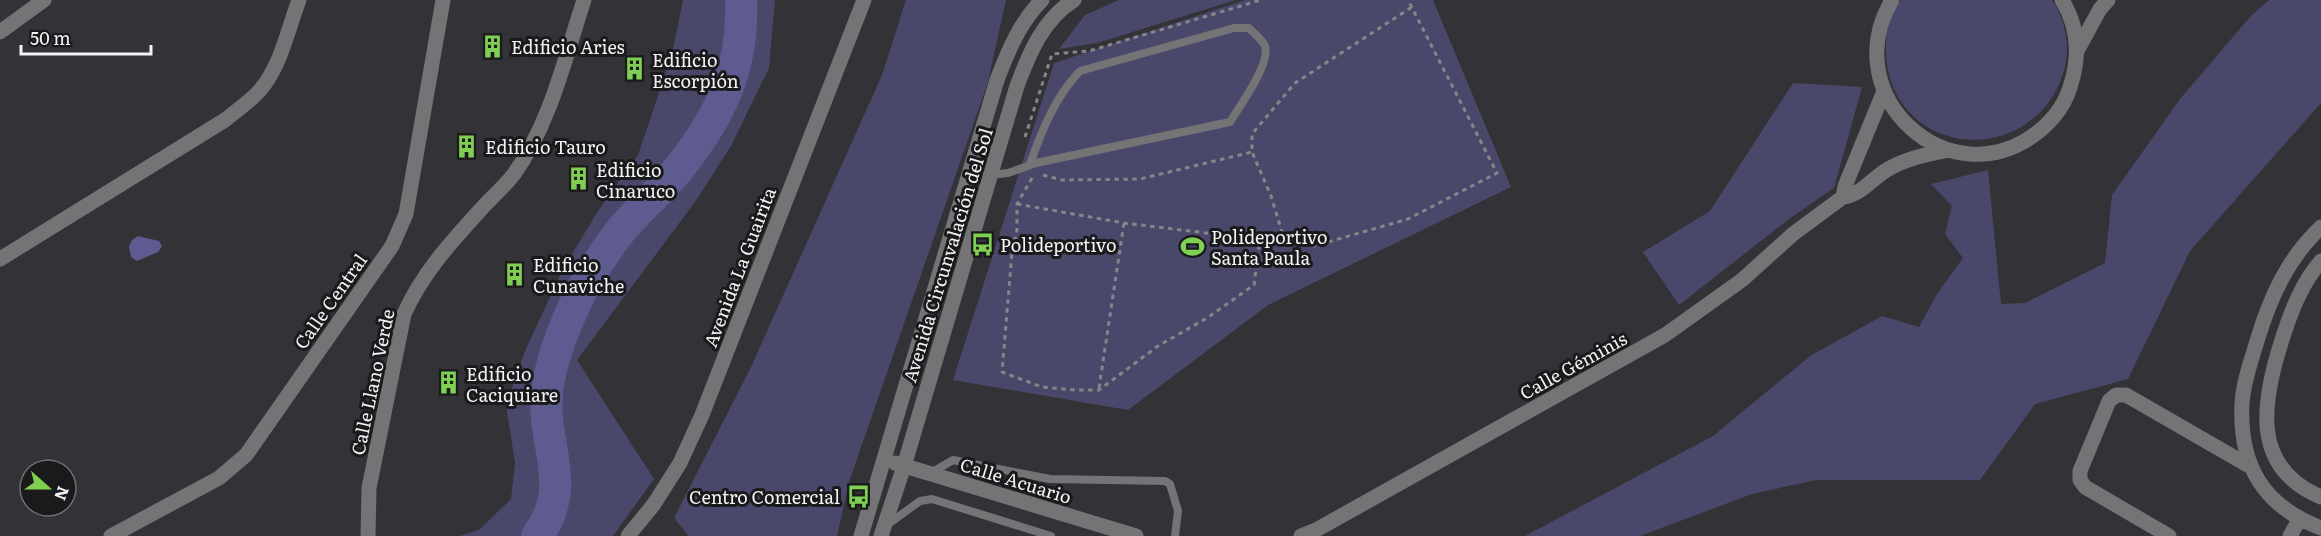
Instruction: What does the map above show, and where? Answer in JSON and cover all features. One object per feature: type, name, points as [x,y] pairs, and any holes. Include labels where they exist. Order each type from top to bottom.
[{"type":"street","points":[[0,32],[44,0]]},
{"type":"street","points":[[0,259],[225,120],[252,97],[260,90],[275,67],[299,0]]},
{"type":"street","name":"Calle Central","points":[[111,536],[219,478],[246,455],[392,246],[406,214],[443,0]]},
{"type":"street","name":"Calle Llano Verde","points":[[368,536],[369,488],[404,314],[413,294],[443,250],[513,174],[533,141],[547,109],[584,0]]},
{"type":"street","name":"Avenida La Guairita","points":[[628,536],[654,504],[680,463],[702,415],[864,0]]},
{"type":"street","name":"Avenida Circunvalación del Sol","points":[[861,536],[997,80],[1021,27],[1042,0]]},
{"type":"street","name":"Avenida Circunvalación del Sol","points":[[883,532],[1026,60],[1038,38],[1053,18],[1074,0]]},
{"type":"street","name":"Calle Géminis","points":[[1892,0],[1879,31],[1876,51],[1878,72],[1892,108],[1910,128],[1932,143],[1949,150],[1969,153],[1990,153],[2010,148],[2029,139],[2046,126],[2059,110],[2069,92],[2075,71],[2077,51],[2072,21],[2062,0]]},
{"type":"street","name":"Calle Géminis","points":[[2077,51],[2100,9],[2108,0]]},
{"type":"street","points":[[997,80],[1017,86]]},
{"type":"street","points":[[1843,197],[1845,186],[1884,92]]},
{"type":"street","name":"Calle Géminis","points":[[1301,536],[1316,530],[1665,335],[1742,280],[1793,234],[1843,197],[1852,196],[1889,168],[1949,150]]},
{"type":"street","points":[[2321,227],[2285,270],[2254,350],[2242,402],[2245,446],[2251,467],[2272,499],[2300,520],[2321,528]]},
{"type":"street","points":[[2321,261],[2306,281],[2287,323],[2271,380],[2266,410],[2268,438],[2280,468],[2300,487],[2321,497]]},
{"type":"street","points":[[2169,536],[2085,487],[2080,480],[2080,471],[2109,401],[2116,395],[2126,395],[2251,467]]},
{"type":"street","name":"Calle Acuario","points":[[885,460],[1136,536]]},
{"type":"street","points":[[2290,536],[2300,520]]},
{"type":"lane","points":[[991,175],[1008,173],[1030,164],[1230,122],[1261,69],[1267,54],[1264,43],[1249,28],[1234,28],[1080,70],[1046,120],[1030,164]]},
{"type":"lane","points":[[929,474],[953,460],[1050,479],[1165,481],[1170,484],[1178,511],[1175,536]]},
{"type":"lane","points":[[883,532],[920,501],[932,498],[1051,536]]},
{"type":"path","points":[[1024,139],[1052,54],[1089,51],[1261,0]]},
{"type":"path","points":[[1017,204],[1124,223],[1314,246],[1408,219],[1497,173],[1408,0]]},
{"type":"path","points":[[1285,242],[1271,196],[1252,153],[1252,134],[1294,83],[1412,7]]},
{"type":"path","points":[[1252,153],[1140,179],[1062,180],[1036,173],[1017,204],[1017,230],[1012,252],[1002,372],[1042,387],[1099,390],[1158,346],[1207,318],[1254,285],[1260,240]]},
{"type":"path","points":[[1099,390],[1124,223]]},
{"type":"shaded area","points":[[683,0],[775,0],[769,68],[731,146],[695,202],[577,360],[654,479],[613,536],[459,536],[479,530],[511,499],[515,463],[506,405],[525,351],[564,267],[598,211],[638,155],[672,54]]},
{"type":"shaded area","points":[[906,0],[1006,0],[988,82],[849,482],[837,536],[689,536],[674,518],[751,367],[882,75]]},
{"type":"shaded area","points":[[1119,0],[1236,0],[1097,43],[1059,49],[1085,15]]},
{"type":"shaded area","name":"Polideportivo Santa Paula","points":[[1245,0],[1433,0],[1511,187],[1268,305],[1128,410],[953,380],[1054,63]]},
{"type":"shaded area","points":[[1901,0],[2052,0],[2065,29],[2067,51],[2060,82],[2043,109],[2020,128],[1994,138],[1966,140],[1939,133],[1915,118],[1897,96],[1887,65],[1887,31],[1892,15]]},
{"type":"shaded area","points":[[2269,0],[2321,0],[2321,103],[2190,251],[2128,379],[2035,404],[1980,480],[1816,480],[1752,494],[1640,536],[1525,536],[1713,436],[1810,356],[1882,316],[1919,327],[1937,294],[1963,258],[1945,234],[1952,206],[1931,184],[1988,170],[2001,304],[2025,303],[2105,263],[2112,195],[2180,99],[2250,17]]},
{"type":"shaded area","points":[[1793,83],[1862,87],[1834,188],[1789,219],[1679,305],[1643,252],[1710,211]]},
{"type":"shaded area","points":[[138,236],[159,241],[162,246],[158,252],[137,261],[131,257],[129,247],[132,240]]},
{"type":"waterway","points":[[537,536],[548,517],[554,499],[554,464],[546,410],[547,391],[563,333],[581,291],[618,234],[680,167],[695,148],[718,109],[734,69],[741,24],[741,0]]},
{"type":"place","name":"Edificio Aries","points":[[493,46]]},
{"type":"place","name":"Edificio Escorpión","points":[[634,69]]},
{"type":"place","name":"Edificio Tauro","points":[[467,146]]},
{"type":"place","name":"Edificio Cinaruco","points":[[578,179]]},
{"type":"place","name":"Polideportivo","points":[[982,244]]},
{"type":"place","name":"Polideportivo Santa Paula","points":[[1193,246]]},
{"type":"place","name":"Edificio Cunaviche","points":[[515,274]]},
{"type":"place","name":"Edificio Caciquiare","points":[[448,383]]},
{"type":"place","name":"Centro Comercial","points":[[858,496]]}]
